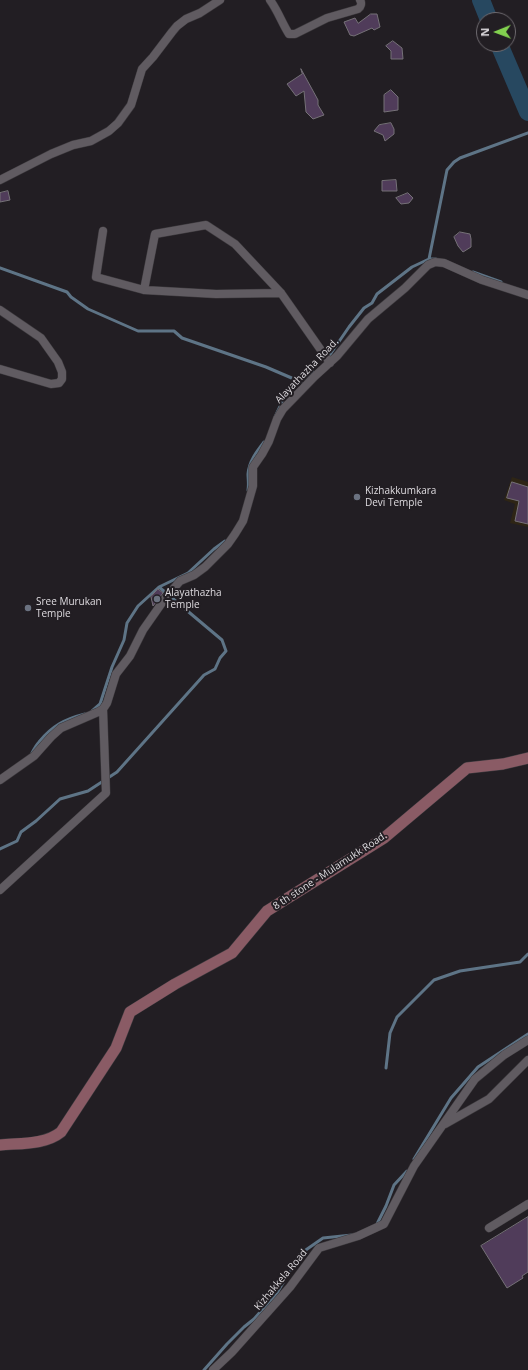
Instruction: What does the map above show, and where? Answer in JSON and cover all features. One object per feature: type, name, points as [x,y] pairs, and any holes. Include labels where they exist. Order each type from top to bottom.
[{"type":"main road","name":"8 th stone - Mulamukk Road.","points":[[0,1145],[43,1141],[54,1138],[61,1132],[116,1048],[130,1012],[175,984],[232,953],[267,911],[384,838],[467,768],[503,764],[528,758]]},
{"type":"street","points":[[0,180],[51,154],[73,145],[91,141],[109,131],[118,123],[131,104],[142,69],[176,26],[220,0]]},
{"type":"street","points":[[270,0],[289,34],[295,34],[327,18],[358,9],[360,7],[360,0]]},
{"type":"street","points":[[144,290],[155,234],[206,225],[235,244],[281,292],[330,363]]},
{"type":"street","points":[[103,231],[96,277],[144,290],[216,294],[281,292]]},
{"type":"street","name":"Alayathazha Road.","points":[[103,709],[110,697],[116,674],[130,656],[143,630],[168,595],[180,581],[205,567],[228,544],[243,521],[253,486],[253,467],[269,441],[276,419],[283,409],[337,356],[368,319],[406,288],[428,265],[432,263],[444,263],[482,280],[528,295]]},
{"type":"street","points":[[0,310],[41,338],[58,362],[62,372],[62,381],[51,384],[0,369]]},
{"type":"street","points":[[0,780],[34,756],[61,728],[103,709],[106,793],[0,890]]},
{"type":"street","name":"Kizhakkela Road","points":[[213,1370],[232,1352],[290,1287],[319,1248],[358,1236],[384,1224],[414,1166],[475,1079],[504,1055],[528,1040]]},
{"type":"street","name":"Kizhakkela Road","points":[[442,1126],[489,1099],[528,1060]]},
{"type":"street","points":[[489,1228],[528,1204]]},
{"type":"shaded area","points":[[512,477],[528,482],[528,527],[510,523],[515,504],[504,500]]},
{"type":"building","points":[[371,14],[377,14],[380,27],[374,30],[372,28],[354,36],[350,35],[344,22],[355,18],[358,23]]},
{"type":"building","points":[[393,41],[402,48],[403,59],[391,59],[391,51],[386,46]]},
{"type":"building","points":[[301,69],[318,100],[318,105],[324,115],[313,119],[306,112],[304,91],[296,96],[287,84],[302,74]]},
{"type":"building","points":[[391,90],[398,97],[398,110],[384,112],[384,95]]},
{"type":"building","points":[[391,123],[394,129],[394,134],[385,141],[383,135],[374,131],[379,125]]},
{"type":"building","points":[[396,180],[397,191],[382,191],[382,181]]},
{"type":"building","points":[[8,191],[10,200],[0,202],[0,193]]},
{"type":"building","points":[[408,193],[413,198],[409,203],[401,204],[396,198]]},
{"type":"building","points":[[460,232],[470,234],[471,239],[471,247],[463,252],[458,246],[454,237]]},
{"type":"building","points":[[512,482],[528,487],[528,524],[515,521],[519,501],[507,498]]},
{"type":"building","name":"Alayathazha Temple","points":[[158,589],[163,593],[153,606],[151,597]]},
{"type":"building","points":[[528,1217],[528,1272],[522,1276],[523,1278],[507,1288],[481,1246]]},
{"type":"waterway","points":[[481,0],[486,12]]},
{"type":"waterway","points":[[502,52],[528,112]]},
{"type":"waterway","points":[[429,259],[447,170],[460,158],[528,133]]},
{"type":"waterway","points":[[327,359],[349,327],[364,308],[372,303],[377,294],[412,267],[429,259],[436,259]]},
{"type":"waterway","points":[[0,268],[67,292],[71,297],[88,309],[138,331],[174,331],[182,338],[266,367],[301,382]]},
{"type":"waterway","points":[[473,272],[501,282]]},
{"type":"waterway","points":[[275,417],[284,398],[295,385],[313,372]]},
{"type":"waterway","points":[[248,490],[248,474],[250,465],[264,442]]},
{"type":"waterway","points":[[92,711],[100,704],[112,667],[124,640],[127,623],[138,606],[159,587],[188,573],[225,541]]},
{"type":"waterway","points":[[0,849],[17,841],[21,832],[36,821],[60,799],[88,791],[117,772],[204,675],[215,669],[220,658],[226,651],[222,640],[159,587]]},
{"type":"waterway","points":[[32,753],[38,743],[54,727],[71,718],[85,714]]},
{"type":"waterway","points":[[386,1068],[390,1033],[397,1017],[434,980],[460,971],[520,962],[528,954]]},
{"type":"waterway","points":[[414,1159],[451,1098],[478,1067],[528,1034]]},
{"type":"waterway","points":[[377,1224],[394,1185],[407,1171]]},
{"type":"waterway","points":[[204,1370],[277,1293],[300,1254],[323,1238],[352,1235]]},
{"type":"place","name":"Kizhakkumkara Devi Temple","points":[[357,497]]},
{"type":"place","name":"Alayathazha Temple","points":[[157,599]]},
{"type":"place","name":"Sree Murukan Temple","points":[[28,608]]}]
